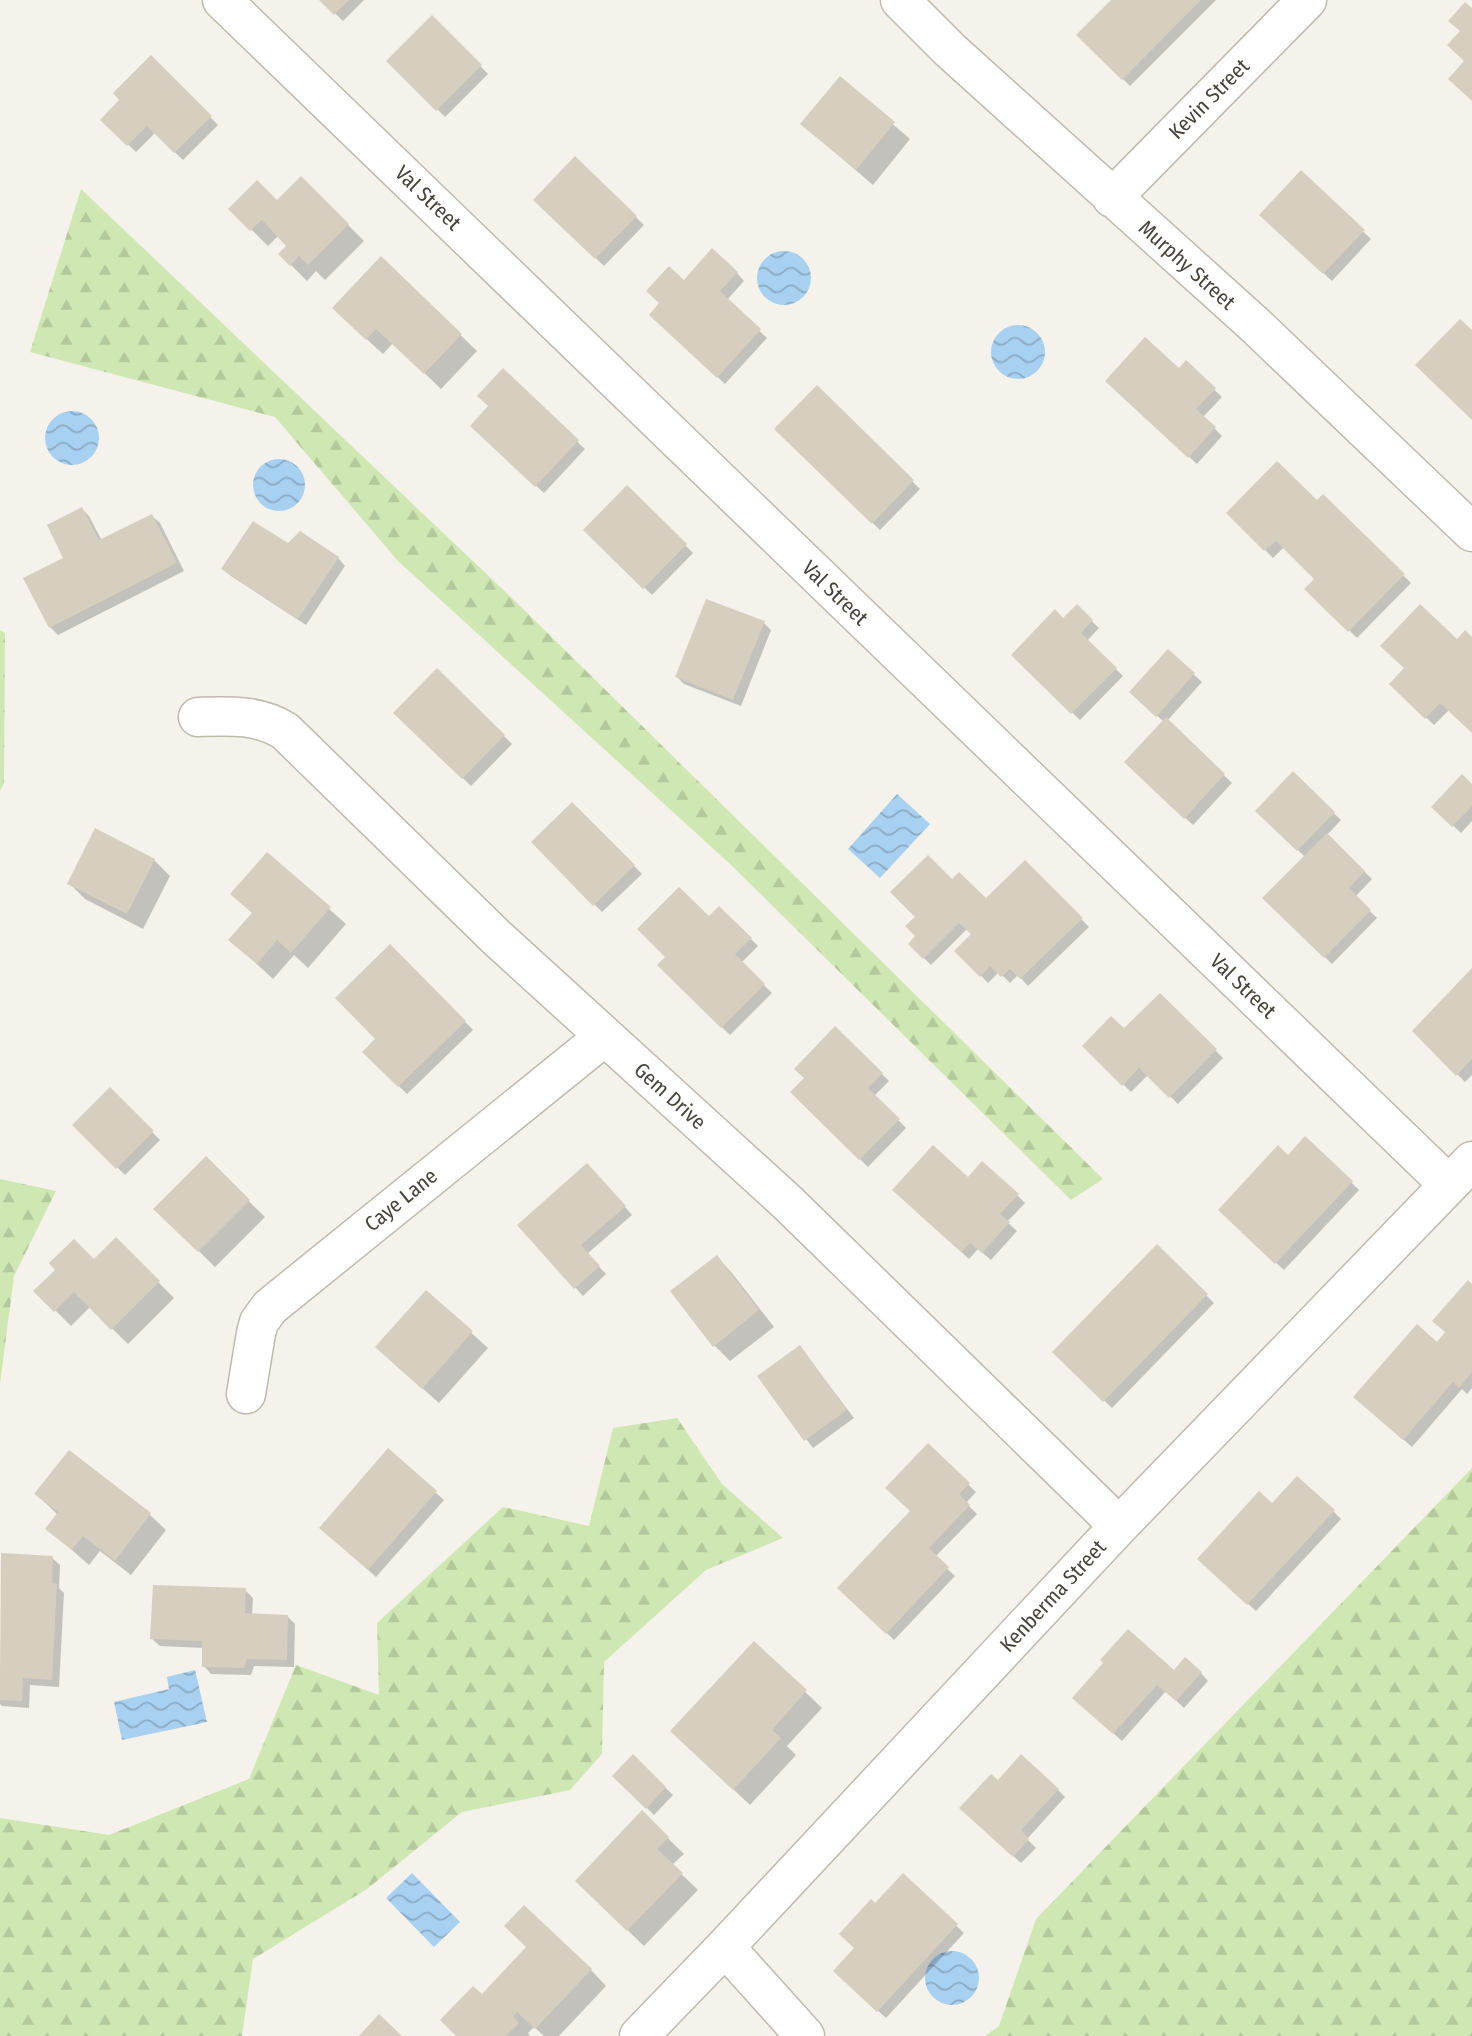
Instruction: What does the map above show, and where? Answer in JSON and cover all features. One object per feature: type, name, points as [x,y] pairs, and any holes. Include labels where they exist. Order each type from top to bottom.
[{"type":"street","name":"Val Street","points":[[222,0],[1461,1173]]},
{"type":"street","name":"Murphy Street","points":[[900,0],[950,50],[1255,325],[1472,532]]},
{"type":"street","name":"Kevin Street","points":[[1112,198],[1307,0]]},
{"type":"street","name":"Gem Drive","points":[[198,717],[244,717],[263,720],[285,731],[496,937],[788,1203],[1119,1526]]},
{"type":"street","name":"Caye Lane","points":[[246,1394],[256,1333],[270,1307],[604,1037]]},
{"type":"street","name":"Kenberma Street","points":[[639,2036],[1119,1526],[1461,1173]]},
{"type":"street","points":[[725,1947],[805,2036]]},
{"type":"green space","points":[[81,189],[517,603],[1103,1179],[1071,1200],[730,864],[398,561],[275,417],[30,352]]},
{"type":"green space","points":[[0,630],[5,633],[4,783],[0,791]]},
{"type":"green space","points":[[0,1179],[56,1191],[14,1276],[0,1384]]},
{"type":"green space","points":[[677,1418],[722,1484],[783,1538],[706,1570],[604,1662],[602,1754],[570,1790],[462,1812],[367,1889],[253,1959],[242,2036],[0,2036],[0,1818],[109,1835],[249,1779],[296,1665],[379,1695],[377,1623],[503,1507],[589,1526],[613,1428]]},
{"type":"green space","points":[[1472,1468],[1472,2036],[985,2036],[999,2026],[1036,1919]]},
{"type":"water","points":[[784,251],[803,259],[811,278],[803,297],[784,305],[765,297],[757,278],[765,259]]},
{"type":"water","points":[[1018,325],[1037,333],[1045,352],[1037,371],[1018,379],[999,371],[991,352],[999,333]]},
{"type":"water","points":[[77,411],[87,415],[95,423],[99,438],[95,453],[87,461],[67,465],[57,461],[49,453],[45,433],[49,423],[57,415]]},
{"type":"water","points":[[279,459],[289,461],[297,467],[303,475],[303,495],[297,503],[289,509],[279,511],[269,509],[261,503],[255,495],[253,485],[255,475],[261,467],[269,461]]},
{"type":"water","points":[[897,794],[930,824],[880,878],[848,849]]},
{"type":"water","points":[[195,1670],[207,1722],[122,1740],[114,1702],[169,1689],[167,1677]]},
{"type":"water","points":[[412,1873],[460,1922],[434,1947],[386,1898]]},
{"type":"water","points":[[952,1951],[971,1959],[979,1978],[971,1997],[952,2005],[933,1997],[925,1978],[933,1959]]},
{"type":"building","points":[[319,0],[349,0],[334,15]]},
{"type":"building","points":[[1111,0],[1201,0],[1122,80],[1076,35]]},
{"type":"building","points":[[1465,2],[1472,8],[1472,101],[1448,79],[1464,61],[1447,45],[1460,31],[1448,21]]},
{"type":"building","points":[[432,15],[482,65],[436,111],[386,61]]},
{"type":"building","points":[[151,55],[212,116],[174,153],[147,126],[127,146],[100,120],[119,100],[113,93]]},
{"type":"building","points":[[840,76],[895,122],[856,170],[800,124]]},
{"type":"building","points":[[575,156],[637,216],[595,259],[533,200]]},
{"type":"building","points":[[1301,170],[1365,230],[1323,274],[1259,215]]},
{"type":"building","points":[[301,176],[349,224],[308,265],[299,256],[290,266],[278,254],[286,246],[262,220],[250,231],[228,209],[257,180],[277,200]]},
{"type":"building","points":[[712,248],[738,272],[720,291],[761,329],[717,378],[649,315],[659,303],[646,291],[669,266],[684,280]]},
{"type":"building","points":[[381,256],[462,334],[424,374],[376,329],[366,340],[332,308]]},
{"type":"building","points":[[1460,319],[1472,330],[1472,420],[1415,365]]},
{"type":"building","points":[[1145,337],[1179,368],[1186,360],[1216,388],[1196,409],[1216,427],[1188,458],[1105,381]]},
{"type":"building","points":[[503,368],[579,440],[535,487],[470,426],[488,406],[477,396]]},
{"type":"building","points":[[817,385],[914,480],[872,524],[774,429]]},
{"type":"building","points":[[1277,461],[1317,500],[1323,494],[1405,574],[1348,632],[1304,589],[1314,579],[1276,541],[1264,551],[1226,513]]},
{"type":"building","points":[[627,485],[687,544],[643,589],[583,530]]},
{"type":"building","points":[[82,507],[99,540],[152,514],[177,563],[49,628],[23,578],[63,558],[47,525]]},
{"type":"building","points":[[253,521],[288,543],[300,531],[339,557],[298,619],[221,569]]},
{"type":"building","points":[[706,599],[765,621],[733,700],[675,677]]},
{"type":"building","points":[[1077,604],[1093,620],[1081,633],[1117,668],[1071,714],[1011,655],[1055,609],[1063,618]]},
{"type":"building","points":[[1420,604],[1457,639],[1465,630],[1472,637],[1472,733],[1440,703],[1425,719],[1389,684],[1404,668],[1380,646]]},
{"type":"building","points":[[1168,649],[1195,673],[1156,717],[1129,692]]},
{"type":"building","points":[[437,668],[505,735],[462,779],[393,713]]},
{"type":"building","points":[[1166,717],[1225,774],[1184,819],[1124,762]]},
{"type":"building","points":[[1293,771],[1335,812],[1297,851],[1255,811]]},
{"type":"building","points":[[1462,774],[1472,784],[1472,806],[1452,827],[1431,807]]},
{"type":"building","points":[[572,802],[635,865],[593,906],[531,842]]},
{"type":"building","points":[[95,828],[155,859],[127,914],[67,884]]},
{"type":"building","points":[[1327,833],[1365,871],[1349,888],[1371,910],[1324,958],[1262,898]]},
{"type":"building","points":[[267,852],[331,907],[291,953],[277,940],[257,964],[228,940],[252,913],[230,894]]},
{"type":"building","points":[[928,855],[952,879],[959,872],[986,898],[1025,860],[1083,918],[1020,979],[1010,969],[1001,977],[990,966],[980,977],[954,951],[971,934],[959,923],[923,959],[908,944],[915,936],[905,926],[915,917],[890,892]]},
{"type":"building","points":[[679,887],[709,916],[719,906],[752,938],[735,954],[765,984],[721,1028],[657,965],[665,957],[637,929]]},
{"type":"building","points":[[390,944],[466,1021],[398,1087],[362,1052],[375,1039],[335,998]]},
{"type":"building","points":[[1472,968],[1472,1059],[1456,1076],[1412,1031]]},
{"type":"building","points":[[1160,993],[1217,1049],[1169,1098],[1139,1068],[1122,1086],[1082,1046],[1111,1016],[1124,1028]]},
{"type":"building","points":[[835,1026],[883,1073],[868,1088],[900,1119],[859,1160],[790,1092],[804,1078],[794,1069]]},
{"type":"building","points":[[110,1087],[154,1131],[116,1169],[72,1125]]},
{"type":"building","points":[[1305,1136],[1353,1181],[1275,1264],[1218,1210],[1278,1145],[1288,1155]]},
{"type":"building","points":[[933,1145],[968,1177],[982,1161],[1019,1194],[1000,1214],[1010,1222],[982,1253],[970,1243],[961,1252],[892,1190]]},
{"type":"building","points":[[206,1156],[250,1200],[198,1252],[153,1209]]},
{"type":"building","points":[[587,1163],[626,1206],[581,1245],[600,1266],[574,1289],[517,1225]]},
{"type":"building","points":[[116,1237],[160,1281],[111,1330],[74,1292],[54,1312],[33,1291],[55,1270],[49,1263],[74,1239],[94,1259]]},
{"type":"building","points":[[1157,1244],[1208,1294],[1103,1402],[1052,1352]]},
{"type":"building","points":[[717,1255],[759,1310],[713,1347],[670,1291]]},
{"type":"building","points":[[1468,1280],[1472,1284],[1472,1372],[1459,1388],[1453,1382],[1403,1440],[1353,1397],[1417,1324],[1437,1342],[1445,1332],[1432,1321]]},
{"type":"building","points":[[426,1290],[473,1331],[422,1389],[375,1347]]},
{"type":"building","points":[[800,1345],[847,1410],[804,1441],[757,1376]]},
{"type":"building","points":[[928,1443],[970,1483],[959,1494],[970,1505],[929,1548],[949,1567],[886,1634],[837,1588],[910,1511],[885,1488]]},
{"type":"building","points":[[388,1448],[437,1491],[368,1570],[319,1528]]},
{"type":"building","points":[[69,1450],[151,1513],[115,1561],[83,1536],[72,1550],[45,1529],[58,1512],[34,1494]]},
{"type":"building","points":[[1297,1476],[1335,1510],[1247,1605],[1197,1559],[1259,1491],[1272,1503]]},
{"type":"building","points":[[1,1553],[53,1556],[52,1583],[57,1584],[52,1680],[23,1678],[22,1701],[0,1700]]},
{"type":"building","points":[[153,1585],[246,1588],[245,1613],[288,1615],[287,1660],[247,1659],[244,1668],[202,1667],[202,1641],[150,1639]]},
{"type":"building","points":[[1128,1629],[1174,1670],[1185,1657],[1202,1672],[1176,1701],[1157,1685],[1113,1734],[1072,1698],[1103,1663],[1100,1660]]},
{"type":"building","points":[[754,1641],[807,1690],[772,1730],[781,1738],[733,1790],[670,1731]]},
{"type":"building","points":[[633,1754],[666,1787],[646,1809],[612,1776]]},
{"type":"building","points":[[1021,1754],[1059,1789],[1021,1830],[1029,1839],[1013,1857],[959,1808],[991,1774],[998,1780]]},
{"type":"building","points":[[642,1810],[669,1837],[657,1849],[683,1873],[627,1931],[575,1881]]},
{"type":"building","points":[[903,1873],[958,1924],[877,2012],[833,1971],[854,1948],[839,1934],[871,1899],[875,1903]]},
{"type":"building","points":[[524,1905],[592,1969],[535,2029],[517,2012],[513,2016],[519,2023],[506,2036],[456,2036],[440,2020],[473,1986],[482,1994],[526,1947],[504,1926]]},
{"type":"building","points":[[379,2014],[402,2036],[359,2036]]}]
